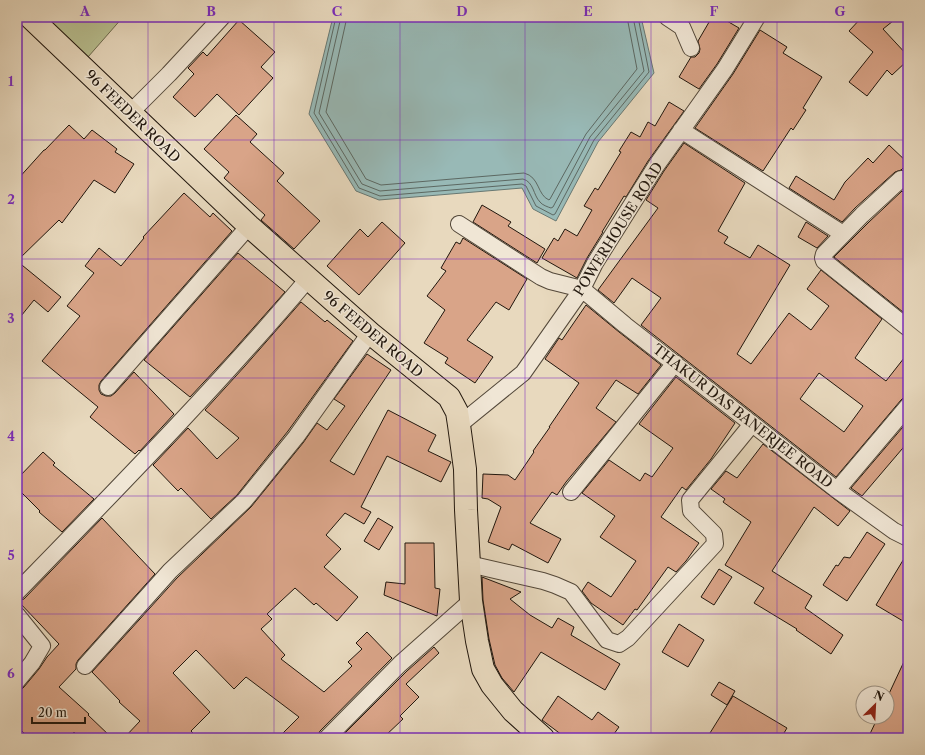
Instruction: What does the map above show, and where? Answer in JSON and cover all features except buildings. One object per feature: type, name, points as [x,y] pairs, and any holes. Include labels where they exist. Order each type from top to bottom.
[{"type":"main road","name":"96 FEEDER ROAD","points":[[30,17],[249,226],[370,333],[449,397],[457,412],[465,469],[471,601],[483,669],[492,685],[513,711],[543,738]]},
{"type":"street","points":[[130,113],[222,17]]},
{"type":"street","points":[[667,17],[682,27],[691,48]]},
{"type":"street","name":"POWERHOUSE ROAD","points":[[459,425],[522,373],[582,289],[595,263],[656,166],[725,69],[757,17]]},
{"type":"street","points":[[681,130],[842,234]]},
{"type":"street","points":[[908,180],[901,179],[842,234],[824,254],[823,258],[824,261],[908,328]]},
{"type":"street","points":[[459,224],[541,277],[550,281],[582,289]]},
{"type":"street","points":[[108,387],[249,226]]},
{"type":"street","points":[[17,592],[149,456],[282,310],[308,279]]},
{"type":"street","name":"THAKUR DAS BANERJEE ROAD","points":[[582,289],[625,325],[838,490],[894,531],[908,538]]},
{"type":"street","points":[[85,666],[170,571],[244,501],[296,437],[370,333]]},
{"type":"street","points":[[571,492],[675,363]]},
{"type":"street","points":[[838,490],[908,406]]},
{"type":"street","points":[[469,564],[543,581],[571,592],[607,640],[619,644],[628,638],[715,544],[714,534],[690,511],[690,500],[752,424]]},
{"type":"street","points":[[327,738],[400,664],[471,601]]},
{"type":"street","points":[[17,615],[42,646],[32,663],[17,681]]},
{"type":"green space","points":[[46,17],[123,17],[88,57]]},
{"type":"water","points":[[333,17],[641,17],[654,73],[598,142],[556,221],[533,209],[522,188],[379,200],[356,191],[309,114]]}]
